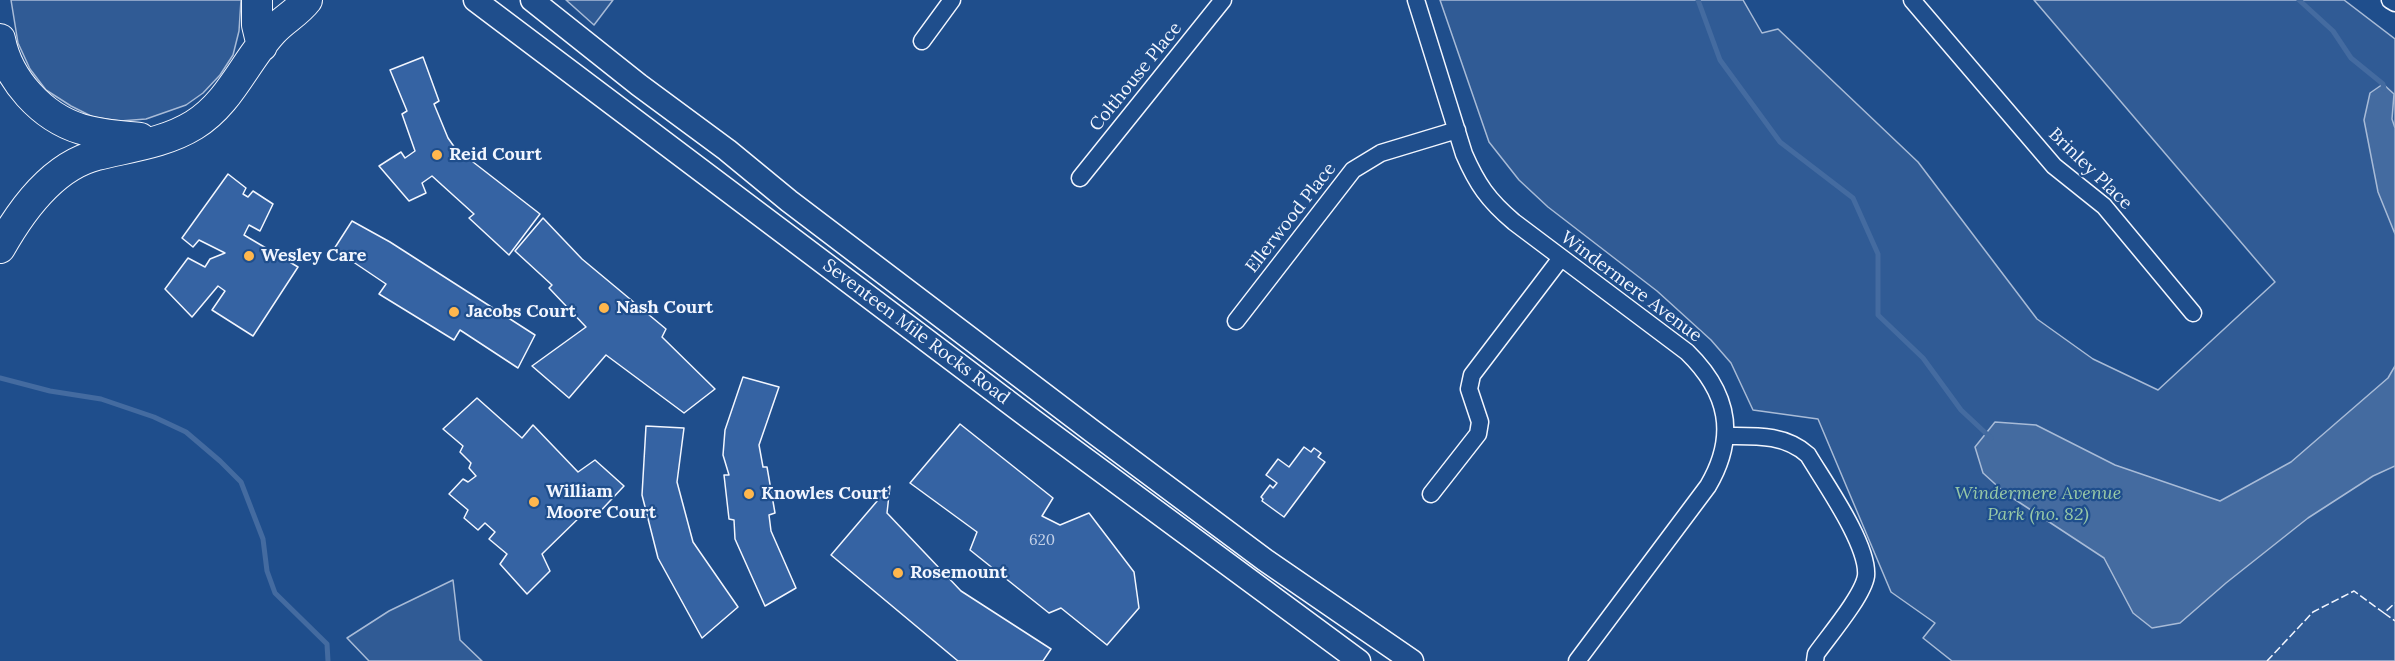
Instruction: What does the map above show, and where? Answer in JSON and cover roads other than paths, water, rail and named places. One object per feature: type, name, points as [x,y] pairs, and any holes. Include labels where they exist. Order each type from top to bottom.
[{"type":"highway","points":[[257,0],[257,25],[268,38]]},
{"type":"highway","points":[[268,38],[279,0]]},
{"type":"highway","points":[[0,248],[38,193],[57,175],[94,156],[130,149],[193,126],[210,113],[227,94],[268,38],[300,10],[307,0]]},
{"type":"highway","points":[[0,39],[9,66],[18,81],[42,108],[55,117],[96,133],[155,140]]},
{"type":"main road","name":"Seventeen Mile Rocks Road","points":[[475,0],[1031,419],[1359,661]]},
{"type":"main road","name":"Seventeen Mile Rocks Road","points":[[532,0],[639,85],[727,150],[789,201],[1092,431],[1264,560],[1412,661]]},
{"type":"street","points":[[922,41],[952,0]]},
{"type":"street","name":"Colthouse Place","points":[[1080,178],[1223,0]]},
{"type":"street","name":"Windermere Avenue","points":[[1416,0],[1472,173],[1488,199],[1562,258],[1672,340],[1698,363],[1716,388],[1722,405],[1726,436],[1721,460],[1708,486],[1577,661]]},
{"type":"street","name":"Brinley Place","points":[[1912,0],[2054,166],[2104,206],[2193,313]]},
{"type":"street","points":[[2390,0],[2395,3]]},
{"type":"street","name":"Ellerwood Place","points":[[1236,321],[1353,170],[1381,153],[1457,130]]},
{"type":"street","points":[[1431,494],[1478,434],[1480,422],[1469,389],[1472,375],[1562,258]]},
{"type":"street","points":[[1726,436],[1780,438],[1800,448],[1808,455],[1861,548],[1866,575],[1859,594],[1816,654],[1815,661]]},
{"type":"waterway","points":[[1698,0],[1720,60],[1780,142],[1853,198],[1878,254],[1878,315],[1923,358],[1961,410],[1991,438]]},
{"type":"waterway","points":[[2299,0],[2333,31],[2351,58],[2383,84],[2384,89]]},
{"type":"waterway","points":[[0,378],[50,391],[101,399],[154,417],[186,432],[220,461],[241,482],[263,539],[267,571],[275,593],[327,644],[328,661]]},
{"type":"place","name":"Reid Court","points":[[437,155]]},
{"type":"place","name":"Wesley Care","points":[[249,256]]},
{"type":"place","name":"Nash Court","points":[[604,308]]},
{"type":"place","name":"Jacobs Court","points":[[454,312]]},
{"type":"place","name":"Knowles Court","points":[[749,494]]},
{"type":"place","name":"William Moore Court","points":[[534,502]]},
{"type":"place","name":"Rosemount","points":[[898,573]]},
{"type":"park label","name":"Windermere Avenue Park (no. 82)","points":[[2038,504]]}]
